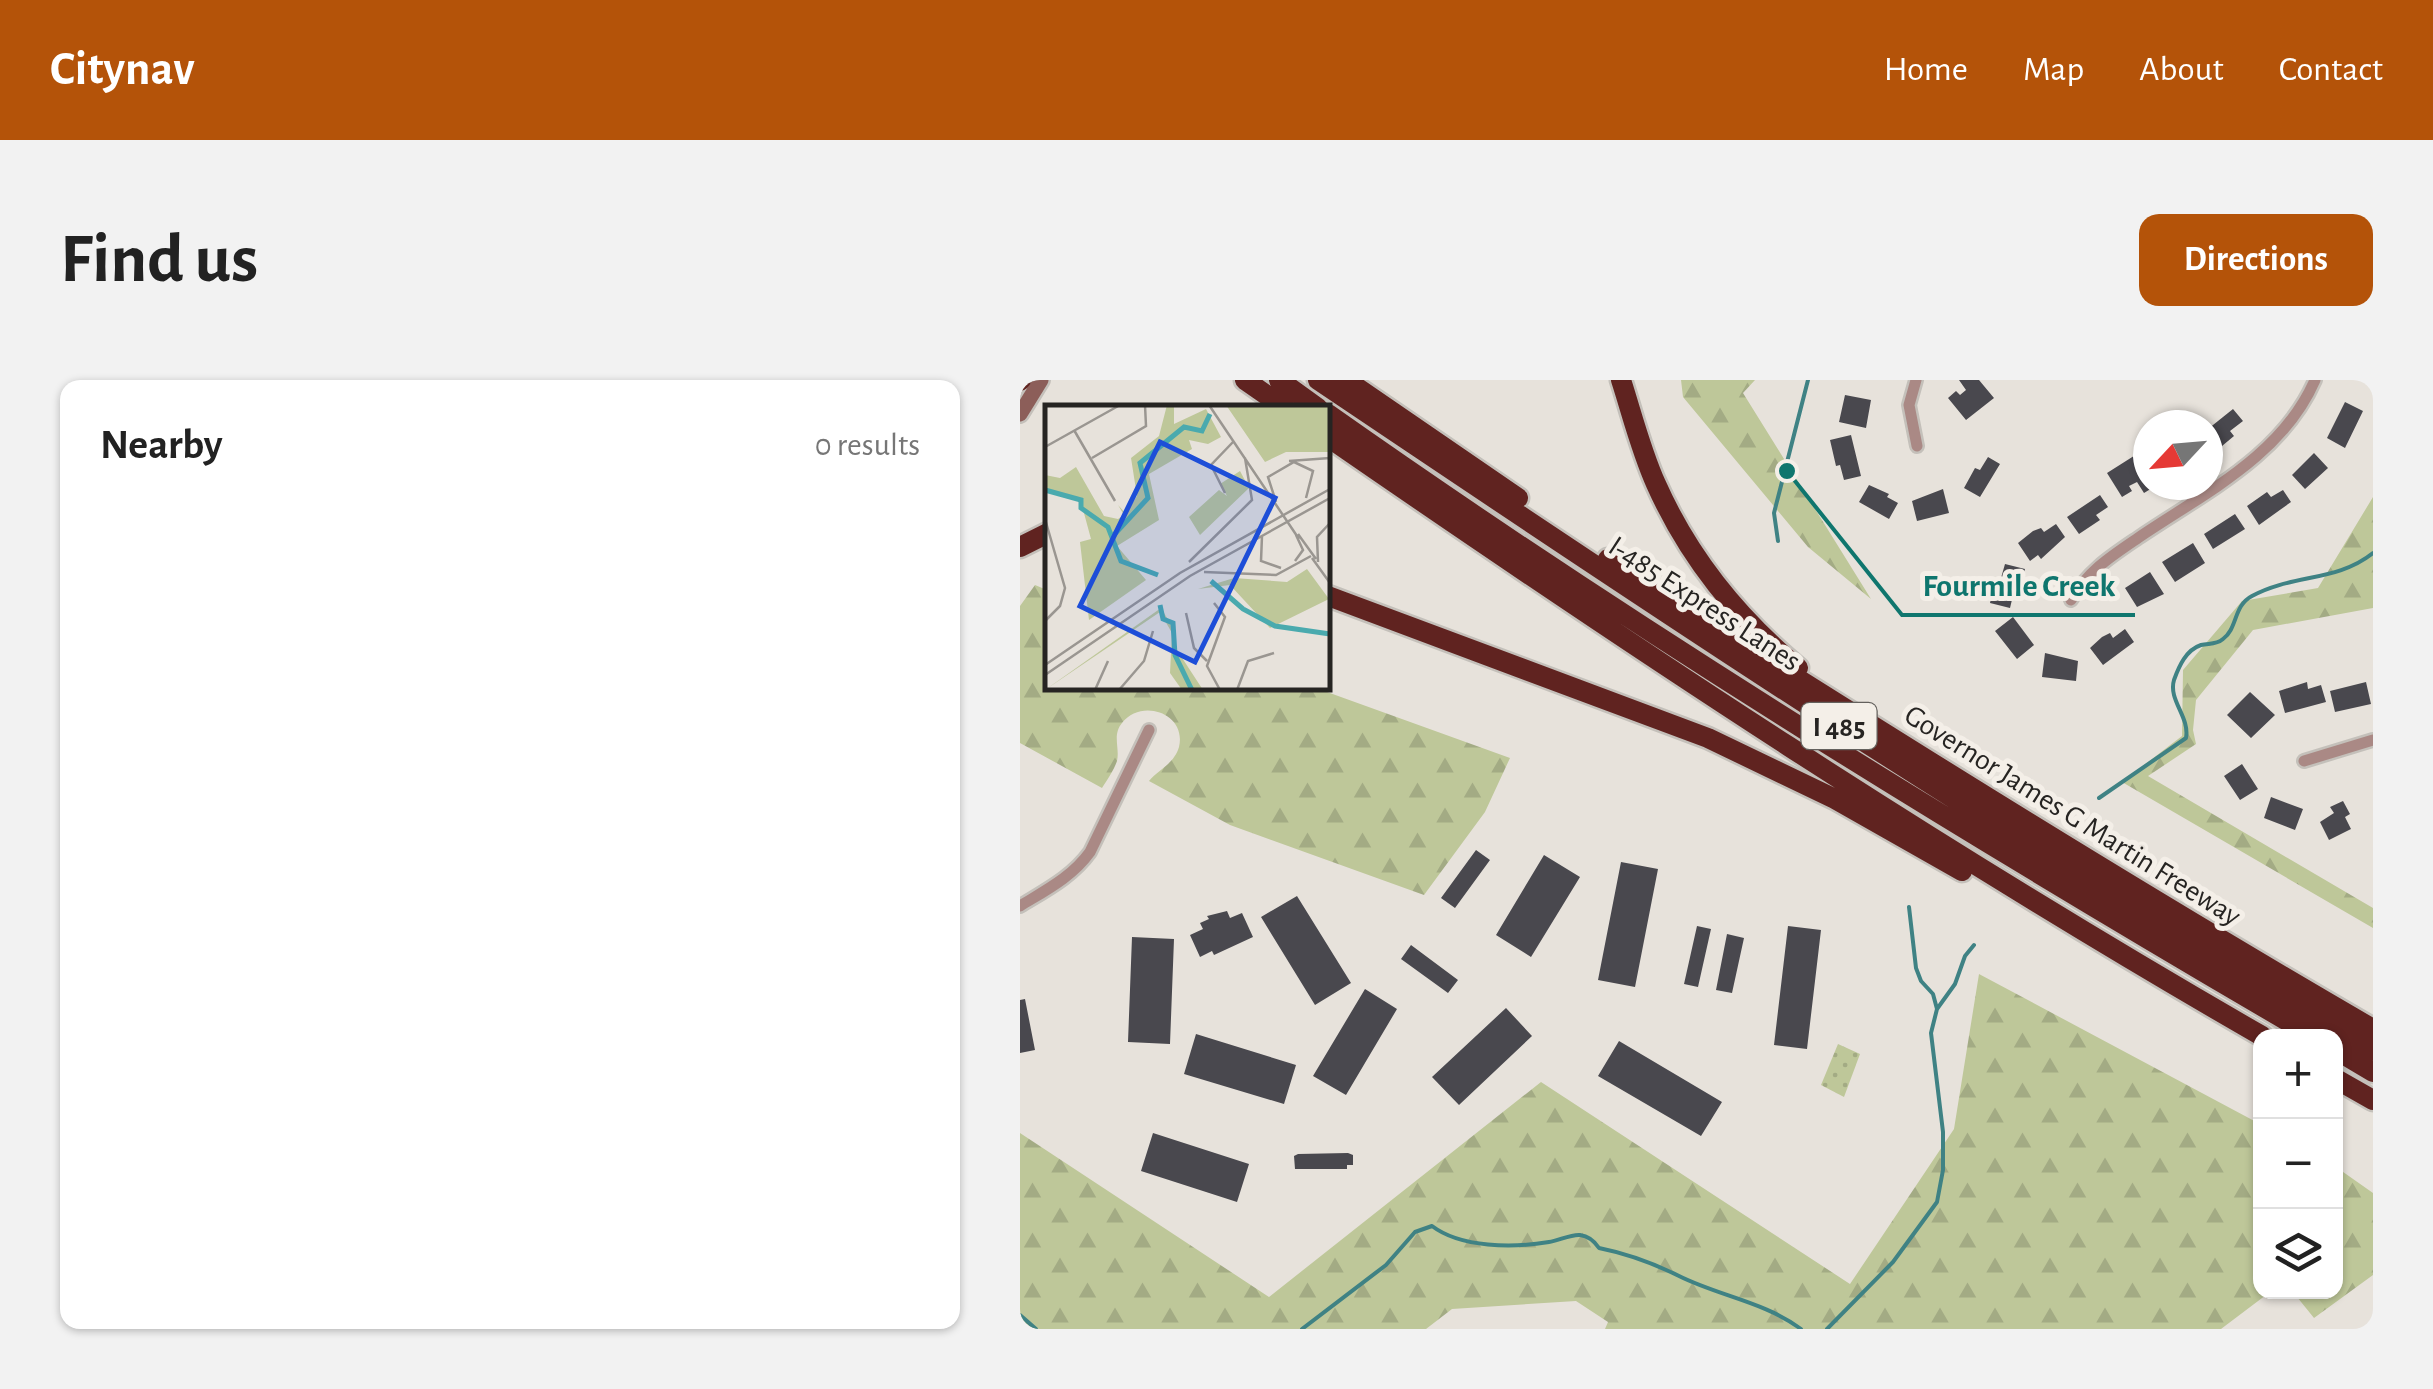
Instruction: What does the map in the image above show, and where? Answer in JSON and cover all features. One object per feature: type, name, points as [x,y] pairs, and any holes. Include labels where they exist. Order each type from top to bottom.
[{"type":"highway","points":[[1246,380],[1281,405]]},
{"type":"highway","points":[[1279,380],[1314,405]]},
{"type":"highway","name":"I-485 Express Lanes","points":[[1318,380],[1733,659],[2224,966],[2373,1050]]},
{"type":"highway","name":"Governor James G Martin Freeway","points":[[1346,380],[1595,551],[1870,725],[2215,938],[2373,1029]]},
{"type":"highway","points":[[1620,380],[1655,483],[1690,547],[1721,590],[1755,630],[1870,725]]},
{"type":"highway","name":"I-485 Express Lanes","points":[[1330,415],[1440,492],[1858,765],[2035,874],[2301,1029]]},
{"type":"highway","name":"I 485","points":[[1330,438],[1628,643],[2022,893],[2253,1031]]},
{"type":"highway","points":[[1020,547],[1045,534]]},
{"type":"highway","points":[[1330,597],[1708,738],[1835,799],[1982,882],[2022,893]]},
{"type":"highway","points":[[2343,1054],[2373,1072]]},
{"type":"highway","points":[[2343,1082],[2373,1100]]},
{"type":"main road","points":[[1020,389],[1022,380]]},
{"type":"main road","points":[[1020,414],[1040,380]]},
{"type":"street","points":[[1916,380],[1910,405],[1917,446]]},
{"type":"street","points":[[2071,600],[2091,570],[2254,460],[2296,417],[2314,380]]},
{"type":"street","points":[[1020,906],[1080,866],[1149,730]]},
{"type":"street","points":[[2304,761],[2373,740]]},
{"type":"green space","points":[[1681,380],[1755,380],[1743,393],[1871,599],[1808,547],[1683,397]]},
{"type":"green space","points":[[2373,497],[2373,608],[2253,630],[2196,700],[2196,744],[2148,776],[2373,908],[2373,928],[2122,782],[2182,736],[2183,670],[2242,601],[2318,588]]},
{"type":"green space","points":[[1035,585],[1045,589],[1045,690],[1322,690],[1510,758],[1485,812],[1424,895],[1230,825],[1149,781],[1170,762],[1179,747],[1176,725],[1161,713],[1140,711],[1122,723],[1117,732],[1117,761],[1102,788],[1020,743],[1020,606]]},
{"type":"green space","points":[[1979,974],[2253,1120],[2253,1299],[2261,1299],[2221,1329],[1605,1329],[1608,1322],[1576,1301],[1452,1309],[1426,1329],[1020,1329],[1020,1133],[1269,1297],[1541,1082],[1850,1284],[1954,1129]]},
{"type":"green space","points":[[1838,1044],[1860,1054],[1844,1097],[1821,1085]]},
{"type":"green space","points":[[2343,1172],[2373,1193],[2373,1275],[2343,1297]]},
{"type":"green space","points":[[2299,1299],[2340,1299],[2314,1318]]},
{"type":"building","points":[[1959,380],[1979,380],[1994,398],[1966,420],[1948,398],[1956,391],[1960,395],[1966,390]]},
{"type":"building","points":[[1845,395],[1871,400],[1866,428],[1839,422]]},
{"type":"building","points":[[2345,402],[2363,411],[2345,448],[2327,438]]},
{"type":"building","points":[[2233,409],[2243,421],[2230,431],[2234,436],[2223,445],[2223,417]]},
{"type":"building","points":[[1851,435],[1861,476],[1844,480],[1830,440]]},
{"type":"building","points":[[2314,453],[2328,468],[2305,489],[2292,475]]},
{"type":"building","points":[[1988,457],[2000,464],[1980,497],[1964,488],[1975,468],[1980,470]]},
{"type":"building","points":[[2133,457],[2133,484],[2129,486],[2132,491],[2122,497],[2107,473]]},
{"type":"building","points":[[1869,485],[1898,503],[1889,519],[1859,502]]},
{"type":"building","points":[[1943,489],[1949,513],[1917,521],[1912,501]]},
{"type":"building","points":[[2283,490],[2291,502],[2259,525],[2247,506],[2267,492],[2271,497]]},
{"type":"building","points":[[2100,495],[2108,507],[2096,515],[2100,520],[2079,534],[2067,517]]},
{"type":"building","points":[[2235,514],[2245,529],[2213,549],[2204,534]]},
{"type":"building","points":[[2056,524],[2065,537],[2041,559],[2038,555],[2030,561],[2018,543],[2033,531],[2041,528],[2044,532]]},
{"type":"building","points":[[2193,543],[2205,563],[2175,582],[2162,562]]},
{"type":"building","points":[[2005,564],[2025,569],[2021,583],[2016,583],[2010,608],[1990,603],[1996,577],[2001,578]]},
{"type":"building","points":[[2150,572],[2164,594],[2137,607],[2125,588]]},
{"type":"building","points":[[2013,617],[2034,645],[2017,659],[1995,631]]},
{"type":"building","points":[[2125,629],[2134,642],[2103,665],[2090,648],[2102,637],[2110,633],[2113,638]]},
{"type":"building","points":[[2045,653],[2078,661],[2076,681],[2042,677]]},
{"type":"building","points":[[2307,682],[2308,689],[2321,685],[2326,702],[2285,713],[2279,691]]},
{"type":"building","points":[[2366,682],[2371,704],[2335,712],[2330,691]]},
{"type":"building","points":[[2250,692],[2275,715],[2251,738],[2227,715]]},
{"type":"building","points":[[2242,764],[2258,789],[2240,800],[2224,776]]},
{"type":"building","points":[[2271,797],[2303,809],[2295,830],[2264,818]]},
{"type":"building","points":[[2343,801],[2350,814],[2345,817],[2351,829],[2329,840],[2320,822],[2334,813],[2330,807]]},
{"type":"building","points":[[1476,850],[1490,860],[1455,908],[1441,898]]},
{"type":"building","points":[[1544,855],[1580,877],[1531,957],[1496,935]]},
{"type":"building","points":[[1621,862],[1658,869],[1635,987],[1598,980]]},
{"type":"building","points":[[1297,896],[1351,983],[1315,1005],[1261,917]]},
{"type":"building","points":[[1227,911],[1230,918],[1242,913],[1253,937],[1214,955],[1212,951],[1200,957],[1190,935],[1203,929],[1200,923],[1209,919],[1207,916]]},
{"type":"building","points":[[1697,926],[1711,929],[1698,987],[1684,984]]},
{"type":"building","points":[[1788,926],[1821,930],[1807,1049],[1774,1045]]},
{"type":"building","points":[[1727,934],[1744,938],[1732,993],[1716,990]]},
{"type":"building","points":[[1132,937],[1174,939],[1170,1044],[1128,1042]]},
{"type":"building","points":[[1411,945],[1458,980],[1448,993],[1401,959]]},
{"type":"building","points":[[1365,989],[1397,1009],[1346,1095],[1313,1076]]},
{"type":"building","points":[[1025,999],[1035,1050],[1020,1053],[1020,1000]]},
{"type":"building","points":[[1506,1008],[1532,1036],[1459,1105],[1432,1077]]},
{"type":"building","points":[[1196,1034],[1296,1065],[1284,1104],[1184,1074]]},
{"type":"building","points":[[1619,1041],[1722,1102],[1701,1136],[1598,1076]]},
{"type":"building","points":[[1153,1133],[1249,1164],[1237,1202],[1141,1171]]},
{"type":"building","points":[[1298,1154],[1353,1155],[1353,1165],[1347,1165],[1347,1169],[1295,1169],[1294,1156]]},
{"type":"waterway","points":[[1778,541],[1774,513],[1808,380]]},
{"type":"waterway","points":[[2099,798],[2186,738],[2173,687],[2178,669],[2196,647],[2218,642],[2228,634],[2246,600],[2267,589],[2345,569],[2373,553]]},
{"type":"waterway","points":[[1827,1329],[1893,1262],[1937,1202],[1943,1170],[1943,1132],[1931,1033],[1937,1009],[1933,994],[1916,968],[1909,907]]},
{"type":"waterway","points":[[1937,1009],[1955,984],[1965,956],[1974,945]]},
{"type":"waterway","points":[[1302,1329],[1386,1265],[1415,1232],[1432,1226],[1457,1239],[1488,1244],[1535,1244],[1583,1236],[1599,1248],[1660,1267],[1757,1306],[1801,1329]]},
{"type":"waterway","points":[[1020,1315],[1036,1329]]},
{"type":"place","name":"Fourmile Creek","points":[[1787,471]]}]
